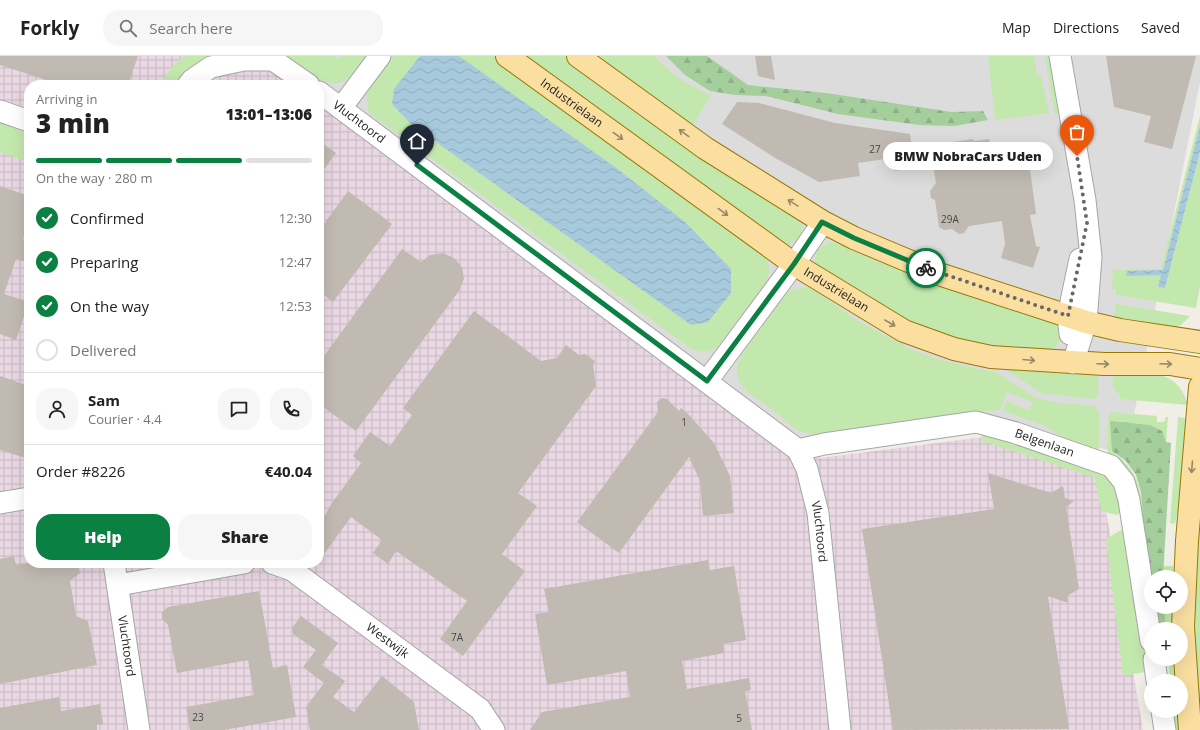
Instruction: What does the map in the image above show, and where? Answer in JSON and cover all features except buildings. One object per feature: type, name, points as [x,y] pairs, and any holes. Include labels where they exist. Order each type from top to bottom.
[{"type":"main road","name":"Industrielaan","points":[[507,56],[794,264],[904,331],[954,349],[991,357],[1073,363],[1170,364],[1200,369]]},
{"type":"main road","points":[[578,56],[705,148],[822,222],[854,238],[942,275],[1077,319],[1120,330],[1200,342]]},
{"type":"main road","points":[[1190,730],[1183,627],[1187,541],[1200,387]]},
{"type":"street","points":[[341,108],[380,56]]},
{"type":"street","points":[[1060,56],[1085,200],[1091,257],[1077,319],[1073,363]]},
{"type":"street","points":[[192,80],[210,67],[244,60],[273,60],[301,80]]},
{"type":"street","name":"Vluchtoord","points":[[324,96],[798,450],[807,469],[818,513],[840,730]]},
{"type":"street","points":[[0,111],[24,119]]},
{"type":"street","points":[[707,381],[794,264],[822,222]]},
{"type":"street","name":"Belgenlaan","points":[[798,450],[824,444],[976,422],[1016,433],[1111,466],[1124,482],[1129,500],[1148,622]]},
{"type":"street","points":[[0,503],[24,499]]},
{"type":"street","name":"Vluchtoord","points":[[115,568],[139,730]]},
{"type":"street","points":[[118,585],[215,568]]},
{"type":"street","name":"Westwijk","points":[[286,568],[292,570],[480,709],[494,730]]},
{"type":"street","points":[[1163,718],[1165,730]]},
{"type":"shaded area","points":[[0,56],[280,56],[311,80],[24,80],[24,568],[324,568],[324,89],[699,370],[820,458],[991,436],[1100,475],[1143,730],[0,730]]},
{"type":"shaded area","points":[[277,56],[1200,56],[1200,82],[1126,455],[989,416],[805,443],[324,90],[324,80],[310,80]]},
{"type":"green space","points":[[185,56],[218,56],[181,80],[163,80],[175,63]]},
{"type":"green space","points":[[287,56],[332,56],[338,58],[341,56],[366,56],[351,76],[343,81],[335,83],[326,82],[310,73]]},
{"type":"green space","points":[[393,56],[420,56],[394,89],[392,104],[411,124],[691,325],[708,322],[730,268],[685,222],[615,167],[458,56],[493,56],[760,249],[766,257],[769,265],[769,274],[765,284],[719,345],[706,352],[691,349],[369,113],[366,94]]},
{"type":"green space","points":[[520,56],[565,56],[800,219],[802,229],[799,237],[792,243],[781,245]]},
{"type":"green space","points":[[590,56],[654,56],[680,78],[695,88],[711,95],[691,128]]},
{"type":"green space","points":[[666,56],[707,56],[748,85],[826,93],[952,112],[983,111],[988,120],[954,126],[919,125],[838,114],[766,96],[736,95],[710,91],[685,75]]},
{"type":"green space","points":[[988,56],[1034,56],[1037,75],[1041,75],[1049,113],[995,120]]},
{"type":"green space","points":[[1045,56],[1054,56],[1063,112],[1055,115]]},
{"type":"green space","points":[[0,115],[24,122],[24,160],[0,152]]},
{"type":"green space","points":[[1200,116],[1200,125],[1163,270],[1127,271],[1126,276],[1161,275],[1165,288],[1200,152],[1200,286],[1196,308],[1116,295],[1116,289],[1112,289],[1113,270],[1161,269]]},
{"type":"green space","points":[[826,243],[837,243],[882,264],[900,263],[1054,321],[1060,330],[1060,340],[1055,348],[1051,350],[1037,351],[984,345],[939,335],[911,323],[887,310],[816,268],[815,259],[817,251]]},
{"type":"green space","points":[[806,287],[813,289],[855,319],[912,350],[940,360],[997,373],[1036,398],[1053,402],[1094,406],[1099,412],[1099,451],[1064,439],[1044,425],[1003,411],[1006,401],[1029,410],[1033,402],[1007,392],[1000,410],[934,417],[823,435],[814,435],[800,431],[745,390],[738,379],[737,366],[744,351],[758,330],[785,295],[791,290]]},
{"type":"green space","points":[[1116,304],[1190,316],[1181,325],[1168,329],[1114,323]]},
{"type":"green space","points":[[1005,369],[1098,373],[1098,396],[1094,399],[1041,393]]},
{"type":"green space","points":[[1137,373],[1158,375],[1168,378],[1183,392],[1188,405],[1120,399],[1120,394],[1113,386],[1113,374]]},
{"type":"green space","points":[[1111,412],[1157,416],[1157,422],[1164,422],[1166,417],[1168,417],[1166,443],[1112,451],[1130,469],[1139,486],[1144,531],[1108,454],[1108,418]]},
{"type":"green space","points":[[1178,417],[1190,419],[1188,464],[1175,524],[1170,523]]},
{"type":"green space","points":[[1110,421],[1150,425],[1162,431],[1166,442],[1171,443],[1163,570],[1151,570],[1144,531],[1141,492],[1136,475],[1126,461],[1112,451]]},
{"type":"green space","points":[[981,432],[1107,473],[1118,488],[1121,512],[1117,515],[1101,511],[1095,478],[982,441]]},
{"type":"green space","points":[[1200,452],[1200,730],[1189,618]]},
{"type":"green space","points":[[1121,530],[1128,533],[1144,639],[1144,666],[1148,666],[1145,672],[1123,676],[1106,539]]},
{"type":"green space","points":[[1162,566],[1173,566],[1173,570],[1162,570]]},
{"type":"green space","points":[[1157,614],[1165,614],[1165,622],[1159,622]]},
{"type":"green space","points":[[1165,614],[1178,614],[1179,622],[1165,622]]},
{"type":"green space","points":[[1169,666],[1180,666],[1180,674],[1169,674]]},
{"type":"green space","points":[[1169,718],[1182,718],[1184,730],[1171,730]]},
{"type":"water","points":[[420,56],[458,56],[615,167],[685,222],[731,269],[731,293],[708,322],[691,325],[411,124],[392,104],[394,89]]},
{"type":"water","points":[[1200,125],[1200,152],[1165,288],[1158,287],[1161,275],[1126,276],[1127,271],[1163,270]]},
{"type":"way so far","points":[[926,268],[968,284],[1068,316],[1087,223],[1085,200],[1077,156]]},
{"type":"place","name":"BMW NobraCars Uden","points":[[1077,156]]},
{"type":"route","points":[[417,165],[707,381],[794,264],[822,222],[854,238],[926,268]]}]
